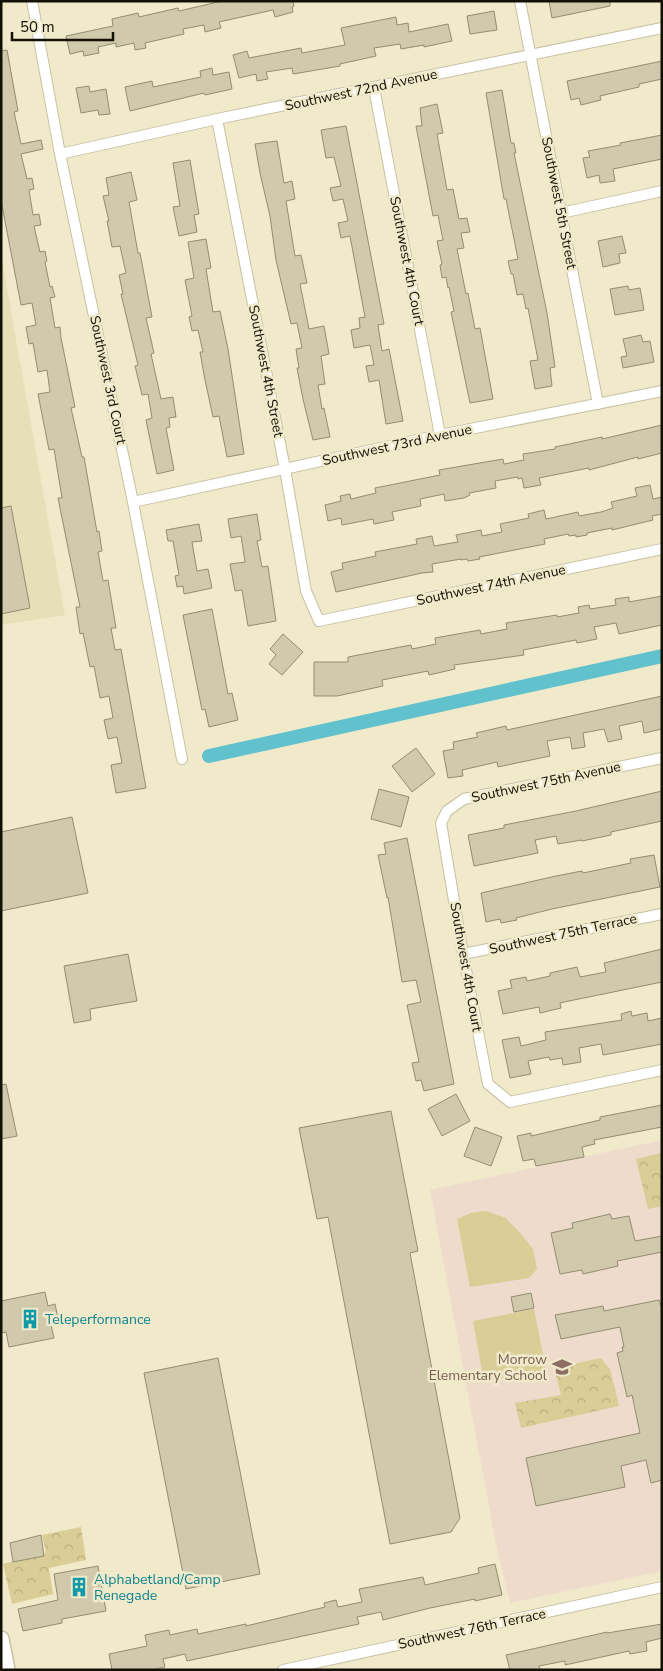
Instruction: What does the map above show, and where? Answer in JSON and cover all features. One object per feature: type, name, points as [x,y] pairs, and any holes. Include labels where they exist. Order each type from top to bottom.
[{"type":"main road","points":[[1,1639],[7,1670]]},
{"type":"street","name":"Southwest 3rd Court","points":[[32,1],[60,154],[133,502],[182,759]]},
{"type":"street","name":"Southwest 5th Street","points":[[520,1],[598,404]]},
{"type":"street","name":"Southwest 72nd Avenue","points":[[60,154],[217,119],[662,28]]},
{"type":"street","name":"Southwest 4th Court","points":[[374,88],[440,435]]},
{"type":"street","name":"Southwest 4th Street","points":[[217,119],[285,469],[306,591],[319,621]]},
{"type":"street","points":[[560,213],[662,190]]},
{"type":"street","name":"Southwest 73rd Avenue","points":[[133,502],[440,435],[662,391]]},
{"type":"street","name":"Southwest 74th Avenue","points":[[319,621],[662,549]]},
{"type":"street","name":"Southwest 75th Avenue","points":[[441,823],[447,811],[464,799],[662,758]]},
{"type":"street","name":"Southwest 4th Court","points":[[441,823],[463,954],[488,1084],[510,1102],[662,1070]]},
{"type":"street","name":"Southwest 75th Terrace","points":[[463,954],[662,914]]},
{"type":"street","name":"Southwest 76th Terrace","points":[[283,1670],[662,1587]]},
{"type":"shaded area","points":[[1,255],[65,615],[1,625]]},
{"type":"shaded area","name":"Morrow Elementary School","points":[[662,1140],[662,1571],[510,1603],[496,1544],[430,1190]]},
{"type":"green space","points":[[662,1153],[662,1206],[648,1209],[636,1159]]},
{"type":"green space","points":[[486,1211],[506,1218],[533,1249],[537,1269],[529,1278],[470,1287],[457,1219],[471,1213]]},
{"type":"green space","points":[[534,1309],[546,1370],[484,1382],[473,1321]]},
{"type":"green space","points":[[601,1358],[610,1369],[619,1406],[521,1428],[515,1403],[561,1395],[554,1368]]},
{"type":"green space","points":[[81,1527],[86,1560],[49,1568],[53,1594],[12,1604],[3,1564],[46,1553],[42,1535]]},
{"type":"building","points":[[222,1],[293,1],[294,6],[292,7],[293,12],[275,17],[273,10],[219,22],[221,28],[205,32],[204,25],[183,29],[184,34],[145,43],[146,48],[135,50],[134,43],[116,47],[116,43],[98,47],[99,53],[84,56],[83,51],[70,54],[66,36],[113,26],[112,19],[138,13],[139,17],[178,8],[179,11]]},
{"type":"building","points":[[549,1],[610,1],[610,6],[552,18]]},
{"type":"building","points":[[494,11],[497,30],[470,34],[467,16]]},
{"type":"building","points":[[396,17],[397,25],[408,23],[409,32],[448,24],[452,41],[424,47],[424,45],[401,49],[400,44],[374,48],[376,56],[340,64],[340,66],[293,74],[292,68],[266,72],[268,79],[257,81],[256,74],[239,78],[233,55],[247,51],[249,58],[301,48],[302,53],[345,45],[341,28]]},
{"type":"building","points":[[7,50],[18,111],[14,112],[21,144],[41,140],[43,149],[21,154],[27,179],[32,178],[34,189],[29,190],[33,215],[39,214],[41,225],[34,226],[40,252],[45,251],[47,261],[45,262],[50,287],[52,286],[55,297],[50,298],[55,328],[60,327],[75,407],[71,408],[82,457],[84,457],[97,532],[99,531],[102,551],[98,552],[103,581],[108,580],[116,628],[111,628],[115,650],[121,649],[146,788],[116,793],[111,765],[122,763],[117,737],[108,739],[104,720],[113,718],[109,696],[100,698],[94,666],[90,667],[83,633],[80,634],[76,607],[80,607],[58,498],[62,498],[54,449],[49,450],[38,394],[50,392],[47,370],[38,372],[33,343],[29,344],[26,327],[36,325],[32,303],[21,305],[1,200],[1,51]]},
{"type":"building","points":[[662,61],[662,79],[639,84],[639,87],[600,96],[601,100],[581,105],[579,98],[571,100],[567,81]]},
{"type":"building","points":[[212,68],[213,75],[229,72],[232,89],[205,95],[204,93],[130,111],[125,87],[152,81],[153,87],[201,77],[200,71]]},
{"type":"building","points":[[89,86],[90,92],[106,89],[110,114],[99,115],[98,110],[81,113],[76,88]]},
{"type":"building","points":[[502,90],[511,143],[514,143],[516,153],[514,153],[547,313],[555,367],[550,368],[552,386],[535,389],[530,361],[538,360],[528,308],[526,309],[523,294],[517,295],[513,274],[511,274],[508,261],[518,259],[506,199],[504,199],[486,93]]},
{"type":"building","points":[[437,104],[443,133],[437,134],[447,190],[453,189],[459,219],[467,218],[470,232],[461,233],[464,248],[457,249],[475,329],[480,328],[493,399],[470,403],[451,312],[454,311],[449,287],[446,277],[442,278],[440,265],[442,264],[437,241],[443,240],[438,215],[433,216],[416,126],[422,126],[420,108]]},
{"type":"building","points":[[346,126],[384,324],[378,325],[382,351],[389,349],[403,421],[386,424],[379,380],[369,382],[366,366],[374,365],[370,345],[354,348],[351,330],[360,328],[359,318],[365,317],[350,236],[341,238],[338,223],[348,221],[343,199],[333,201],[330,188],[341,186],[334,157],[326,158],[321,130]]},
{"type":"building","points":[[662,135],[662,159],[613,169],[615,181],[600,183],[599,175],[587,178],[583,158],[590,157],[588,151]]},
{"type":"building","points":[[277,141],[284,183],[292,181],[295,199],[286,201],[295,256],[301,255],[307,283],[300,284],[309,329],[324,326],[329,354],[321,356],[325,384],[318,385],[330,437],[313,440],[297,368],[299,368],[296,349],[302,348],[297,323],[291,324],[276,260],[270,216],[255,144]]},
{"type":"building","points":[[190,160],[199,214],[194,215],[197,232],[179,236],[173,207],[180,206],[173,163]]},
{"type":"building","points":[[131,172],[137,200],[129,202],[152,317],[146,318],[154,353],[151,354],[161,399],[173,397],[176,417],[169,418],[170,427],[166,428],[174,470],[157,474],[146,420],[152,418],[148,394],[142,395],[135,366],[138,365],[121,294],[123,294],[119,275],[126,273],[120,246],[112,247],[107,221],[109,221],[103,196],[109,195],[106,178]]},
{"type":"building","points":[[622,236],[626,253],[619,254],[620,263],[603,267],[598,241]]},
{"type":"building","points":[[206,239],[211,268],[206,269],[213,312],[220,311],[228,349],[244,454],[227,457],[219,416],[213,417],[200,352],[203,352],[198,330],[192,331],[189,317],[192,316],[185,280],[194,278],[188,242]]},
{"type":"building","points":[[628,286],[629,290],[640,288],[644,310],[615,315],[610,289]]},
{"type":"building","points":[[641,335],[643,342],[650,341],[654,362],[623,368],[621,357],[627,356],[623,339]]},
{"type":"building","points":[[662,425],[662,453],[638,459],[638,457],[589,470],[589,468],[539,478],[541,485],[524,488],[522,478],[518,479],[518,477],[495,481],[496,488],[469,493],[470,495],[464,498],[445,501],[444,494],[420,499],[421,506],[392,512],[394,520],[374,524],[373,519],[342,525],[341,518],[328,521],[325,505],[341,501],[340,496],[350,494],[351,499],[376,493],[375,488],[440,475],[439,470],[503,459],[504,464],[524,460],[523,454],[555,449],[555,447],[602,437],[602,439]]},
{"type":"building","points":[[650,485],[653,499],[662,497],[662,514],[652,516],[653,520],[612,530],[612,528],[587,533],[587,535],[576,537],[576,535],[569,536],[568,534],[544,539],[545,544],[479,557],[480,559],[468,561],[467,559],[461,559],[432,564],[433,572],[336,592],[331,572],[343,569],[342,563],[376,556],[375,552],[417,544],[416,539],[432,536],[434,546],[458,542],[456,535],[481,530],[482,536],[502,532],[500,524],[529,518],[528,514],[544,510],[546,519],[578,512],[579,516],[601,512],[613,508],[611,502],[637,496],[635,488]]},
{"type":"building","points":[[11,506],[30,608],[1,614],[1,508]]},
{"type":"building","points":[[257,514],[261,540],[257,541],[262,567],[268,566],[276,621],[248,626],[242,590],[235,591],[230,564],[245,562],[241,536],[231,538],[228,519]]},
{"type":"building","points":[[199,524],[202,541],[192,542],[197,571],[208,569],[212,588],[184,594],[183,586],[177,587],[175,576],[179,575],[173,541],[168,541],[166,530]]},
{"type":"building","points":[[662,596],[662,625],[619,634],[616,623],[594,627],[597,639],[577,643],[576,640],[523,650],[524,655],[454,665],[455,669],[429,675],[428,671],[382,680],[383,686],[337,696],[314,696],[314,662],[348,662],[348,657],[411,645],[412,649],[436,644],[435,638],[480,630],[481,634],[507,629],[506,623],[579,613],[578,607],[589,605],[590,609],[616,605],[615,599],[629,597],[629,602]]},
{"type":"building","points":[[212,609],[228,694],[232,693],[238,720],[209,727],[205,709],[202,710],[183,615]]},
{"type":"building","points":[[283,634],[303,652],[282,675],[269,664],[276,655],[270,649]]},
{"type":"building","points":[[662,696],[662,729],[644,733],[642,721],[619,726],[622,739],[608,742],[604,729],[583,733],[585,747],[572,749],[570,737],[547,741],[550,756],[498,767],[497,762],[462,770],[463,776],[448,778],[443,751],[454,749],[453,742],[478,737],[476,733],[506,726],[507,730]]},
{"type":"building","points":[[416,748],[435,774],[412,792],[392,766]]},
{"type":"building","points":[[379,789],[409,797],[401,827],[371,819]]},
{"type":"building","points":[[662,791],[662,821],[611,832],[611,835],[582,841],[558,844],[556,836],[535,840],[538,853],[474,866],[468,835],[504,828],[504,825]]},
{"type":"building","points":[[72,817],[88,893],[1,911],[1,832]]},
{"type":"building","points":[[407,838],[454,1084],[424,1091],[421,1080],[416,1081],[412,1063],[419,1062],[407,1005],[421,1002],[416,980],[402,982],[388,897],[378,855],[386,854],[384,843]]},
{"type":"building","points":[[654,855],[660,887],[552,909],[516,918],[517,920],[501,923],[500,919],[486,922],[481,893],[556,876],[582,871],[583,873],[631,863],[630,859]]},
{"type":"building","points":[[662,949],[662,982],[560,1003],[561,1008],[540,1013],[539,1007],[503,1014],[498,991],[512,988],[510,980],[526,977],[527,981],[550,976],[550,973],[577,967],[580,977],[606,972],[604,963]]},
{"type":"building","points":[[128,954],[137,1001],[90,1009],[91,1020],[74,1023],[64,966]]},
{"type":"building","points":[[631,1011],[632,1016],[647,1013],[648,1021],[662,1018],[662,1044],[603,1055],[601,1044],[579,1048],[581,1062],[563,1065],[562,1058],[550,1060],[549,1057],[528,1061],[531,1074],[510,1078],[502,1040],[519,1037],[521,1046],[546,1040],[545,1032],[622,1020],[621,1014]]},
{"type":"building","points":[[6,1084],[17,1136],[1,1139],[1,1085]]},
{"type":"building","points":[[456,1094],[470,1121],[442,1136],[428,1109]]},
{"type":"building","points":[[662,1105],[662,1127],[594,1140],[595,1144],[582,1147],[584,1157],[536,1166],[534,1159],[523,1161],[517,1136],[531,1133],[531,1136],[600,1120],[600,1117]]},
{"type":"building","points":[[391,1111],[418,1251],[410,1253],[460,1518],[451,1532],[390,1544],[328,1217],[317,1219],[299,1128]]},
{"type":"building","points":[[475,1127],[502,1137],[491,1166],[464,1156]]},
{"type":"building","points":[[610,1214],[612,1219],[629,1216],[635,1241],[662,1236],[662,1252],[617,1261],[618,1266],[583,1274],[582,1270],[560,1274],[551,1233],[573,1228],[572,1223]]},
{"type":"building","name":"Teleperformance","points":[[45,1292],[48,1306],[55,1304],[59,1323],[51,1325],[54,1338],[9,1347],[6,1332],[1,1333],[1,1301]]},
{"type":"building","points":[[531,1293],[534,1308],[514,1312],[511,1297]]},
{"type":"building","points":[[659,1300],[662,1309],[662,1480],[651,1483],[646,1460],[621,1466],[625,1487],[536,1506],[526,1458],[640,1433],[632,1395],[627,1397],[617,1353],[623,1351],[622,1347],[624,1347],[620,1327],[561,1339],[555,1315],[603,1306],[604,1311]]},
{"type":"building","points":[[218,1358],[260,1574],[186,1589],[144,1373]]},
{"type":"building","points":[[41,1535],[44,1556],[13,1562],[10,1543]]},
{"type":"building","points":[[495,1564],[502,1595],[430,1608],[383,1620],[381,1612],[357,1617],[359,1624],[187,1661],[185,1654],[163,1659],[165,1667],[152,1670],[112,1670],[109,1654],[147,1646],[145,1635],[169,1630],[170,1635],[197,1629],[198,1634],[246,1624],[246,1626],[325,1607],[324,1603],[336,1600],[338,1607],[362,1602],[359,1589],[423,1577],[425,1585],[479,1573],[478,1568]]},
{"type":"building","name":"Alphabetland/Camp Renegade","points":[[98,1566],[106,1611],[62,1619],[62,1623],[23,1631],[18,1609],[58,1600],[54,1574]]},
{"type":"building","points":[[662,1624],[662,1638],[646,1642],[647,1651],[630,1654],[629,1651],[565,1665],[565,1661],[539,1666],[540,1670],[510,1670],[506,1655],[607,1632]]},
{"type":"waterway","points":[[209,756],[662,656]]},
{"type":"place","name":"Teleperformance","points":[[30,1319]]},
{"type":"place","name":"Morrow Elementary School","points":[[562,1367]]},
{"type":"place","name":"Alphabetland/Camp Renegade","points":[[79,1587]]}]
